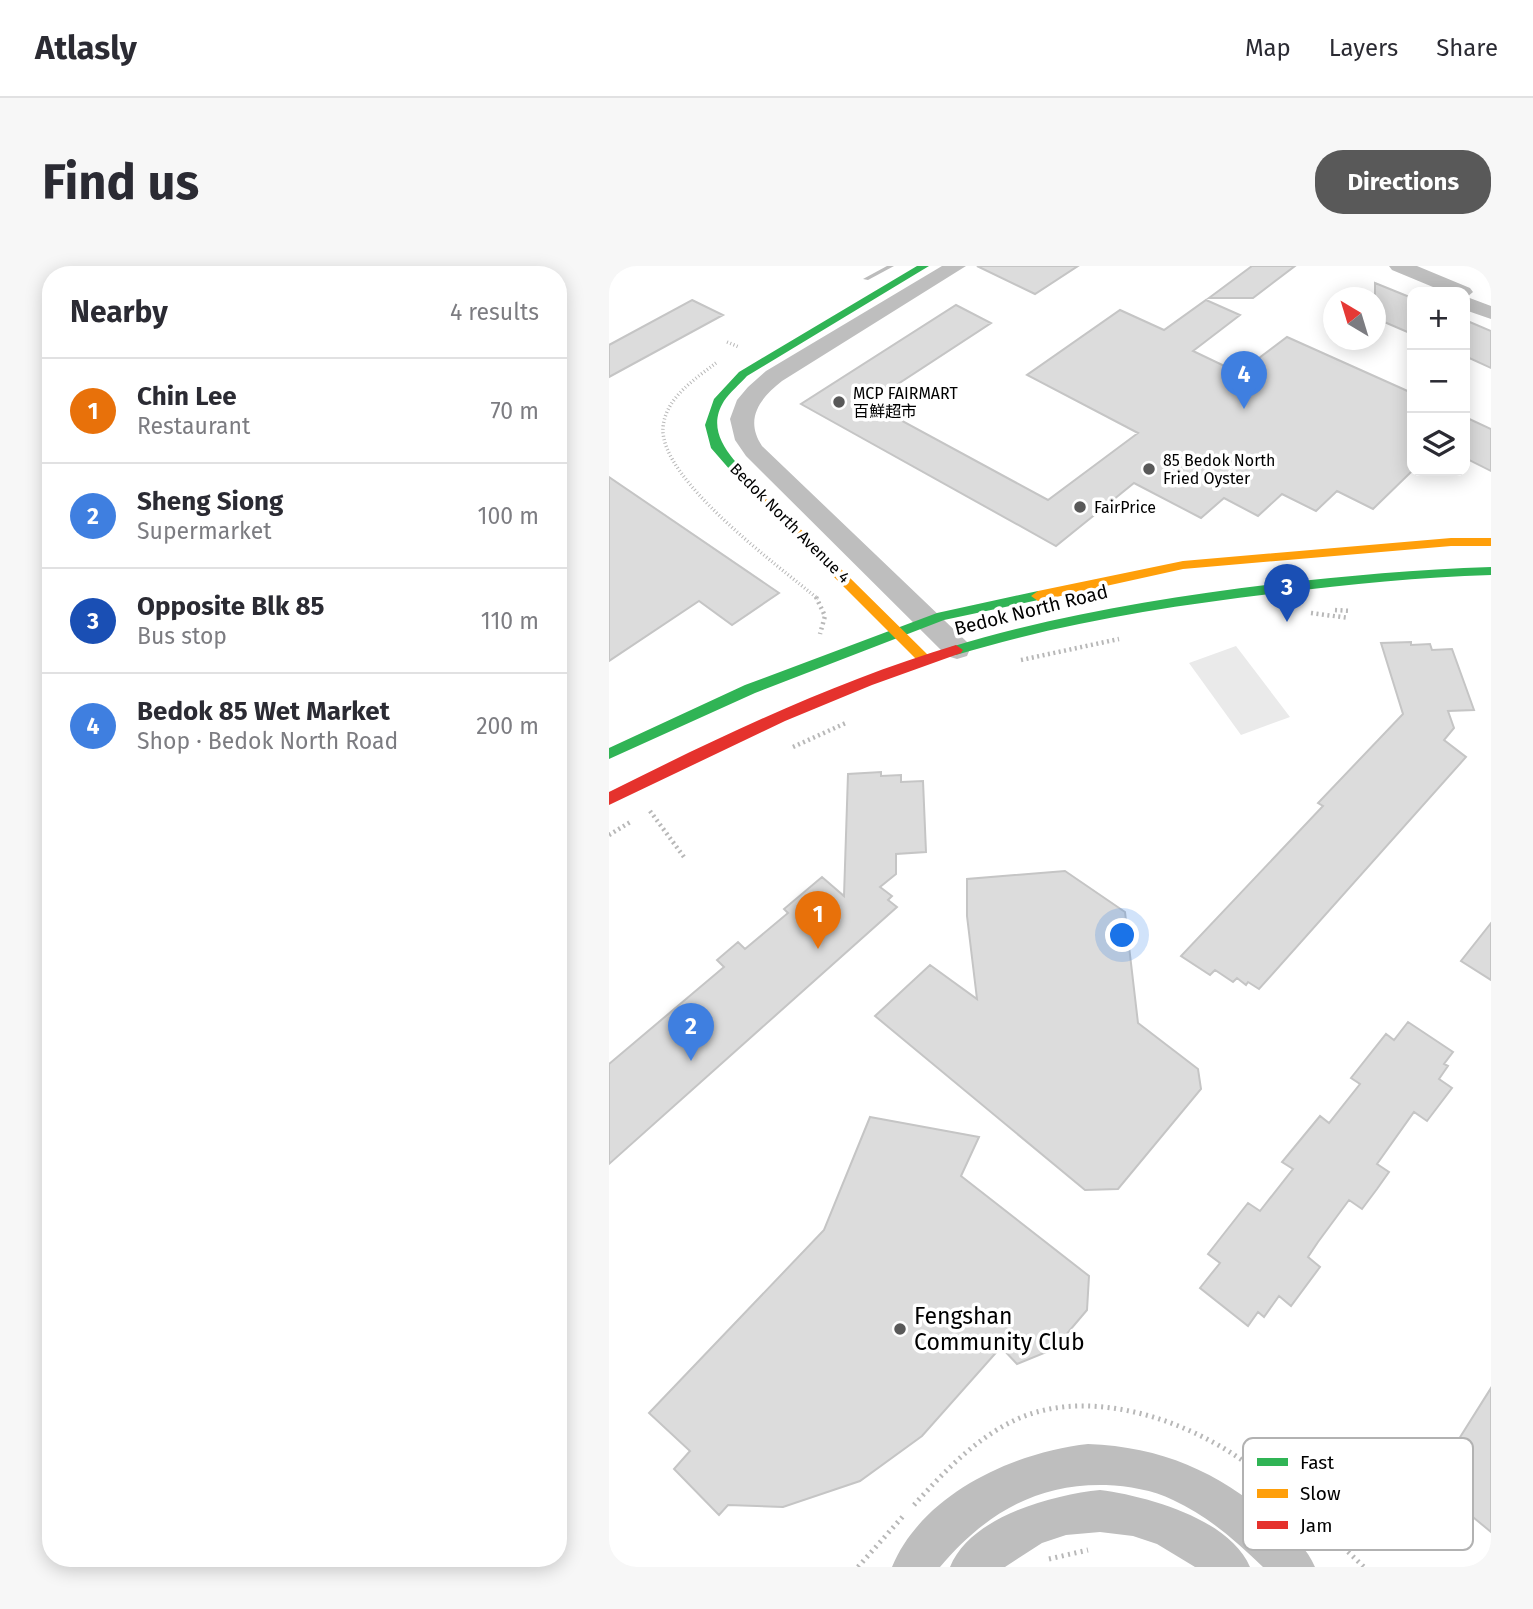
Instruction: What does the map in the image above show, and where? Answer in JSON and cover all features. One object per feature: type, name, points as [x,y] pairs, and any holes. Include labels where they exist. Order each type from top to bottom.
[{"type":"main road","name":"Bedok North Avenue 4","points":[[924,266],[743,374],[722,395],[711,419],[714,443],[725,459],[925,660]]},
{"type":"main road","name":"Bedok North Road","points":[[609,754],[750,689],[930,621],[1183,565],[1451,542],[1491,542]]},
{"type":"main road","name":"Bedok North Road","points":[[609,799],[688,757],[799,709],[957,649],[1089,615],[1161,603],[1327,582],[1491,571]]},
{"type":"main road","points":[[643,738],[661,752],[688,757]]},
{"type":"street","name":"Bedok North Avenue 4","points":[[956,266],[763,384],[747,402],[741,422],[746,442],[754,451],[957,649]]},
{"type":"street","points":[[1375,266],[1427,287]]},
{"type":"street","points":[[1399,266],[1450,287]]},
{"type":"street","points":[[1470,295],[1491,303]]},
{"type":"street","points":[[1470,305],[1491,313]]},
{"type":"street","points":[[913,1567],[941,1533],[986,1496],[1037,1472],[1090,1463],[1145,1468],[1180,1480],[1229,1510],[1243,1522]]},
{"type":"street","points":[[971,1567],[1005,1539],[1032,1524],[1075,1512],[1104,1511],[1147,1517],[1175,1528],[1202,1544],[1229,1567]]},
{"type":"street","points":[[1275,1550],[1294,1567]]},
{"type":"path","points":[[727,342],[739,347]]},
{"type":"path","points":[[1315,613],[1349,618]]},
{"type":"path","points":[[1015,661],[1121,638]]},
{"type":"path","points":[[785,750],[858,717]]},
{"type":"path","points":[[609,835],[650,811],[684,857]]},
{"type":"path","points":[[1239,1458],[1243,1461]]},
{"type":"path","points":[[1045,1560],[1095,1549]]},
{"type":"path","points":[[1346,1550],[1364,1567]]},
{"type":"shaded area","points":[[1236,646],[1290,717],[1241,735],[1189,663]]},
{"type":"building","points":[[977,266],[1078,266],[1035,294]]},
{"type":"building","points":[[1252,266],[1295,266],[1253,298],[1209,298]]},
{"type":"building","points":[[1386,287],[1407,296],[1407,332],[1386,323]]},
{"type":"building","points":[[692,300],[723,315],[609,377],[609,345]]},
{"type":"building","points":[[1206,300],[1240,315],[1193,351],[1239,373],[1287,337],[1407,391],[1407,476],[1373,509],[1337,491],[1316,511],[1282,494],[1258,516],[1224,498],[1201,518],[1134,483],[1056,546],[801,404],[956,305],[991,323],[869,403],[1048,500],[1138,433],[1027,375],[1120,310],[1164,330]]},
{"type":"building","points":[[1470,322],[1491,331],[1491,368],[1470,358]]},
{"type":"building","points":[[1470,419],[1491,429],[1491,471],[1470,460]]},
{"type":"building","points":[[609,477],[779,593],[732,625],[699,601],[609,661]]},
{"type":"building","points":[[1411,642],[1411,645],[1430,644],[1432,650],[1452,649],[1474,710],[1448,711],[1454,728],[1444,740],[1466,757],[1259,989],[1248,982],[1246,985],[1237,978],[1233,982],[1215,970],[1210,975],[1181,956],[1323,806],[1318,803],[1403,714],[1381,643]]},
{"type":"building","points":[[881,772],[881,776],[901,775],[901,782],[923,781],[926,852],[896,854],[896,874],[880,887],[892,896],[888,900],[897,907],[609,1164],[609,1064],[724,967],[717,960],[738,942],[745,949],[788,913],[784,909],[822,877],[844,896],[848,774]]},
{"type":"building","points":[[1065,871],[1125,912],[1138,1023],[1198,1069],[1201,1089],[1118,1189],[1085,1190],[875,1016],[930,965],[977,999],[967,916],[967,879]]},
{"type":"building","points":[[1491,923],[1491,980],[1461,961]]},
{"type":"building","points":[[1408,1022],[1453,1052],[1444,1064],[1448,1066],[1439,1079],[1452,1088],[1427,1121],[1414,1112],[1377,1164],[1389,1172],[1362,1209],[1349,1200],[1308,1257],[1320,1267],[1291,1306],[1279,1296],[1264,1317],[1258,1312],[1248,1326],[1200,1288],[1220,1263],[1208,1254],[1248,1203],[1260,1211],[1293,1169],[1282,1162],[1320,1116],[1329,1123],[1360,1084],[1351,1078],[1386,1034],[1394,1040]]},
{"type":"building","name":"Fengshan Community Club","points":[[870,1117],[979,1137],[961,1176],[1089,1276],[1087,1310],[1054,1349],[1017,1364],[1001,1347],[922,1436],[860,1481],[783,1507],[728,1505],[719,1515],[674,1469],[690,1451],[649,1413],[824,1230]]},
{"type":"building","points":[[1491,1388],[1491,1532],[1473,1517],[1473,1438],[1460,1438]]},
{"type":"waterway","points":[[866,279],[891,266]]},
{"type":"traffic: fast","points":[[755,491],[717,448],[711,425],[718,401],[743,374],[924,266]]},
{"type":"traffic: fast","points":[[956,650],[1070,620],[1185,600],[1377,578],[1491,571]]},
{"type":"traffic: fast","points":[[609,754],[750,689],[942,616],[1038,596]]},
{"type":"traffic: slow","points":[[755,491],[925,660]]},
{"type":"traffic: slow","points":[[1038,596],[1183,565],[1451,542],[1491,542]]},
{"type":"traffic: jam","points":[[609,799],[780,717],[956,650]]},
{"type":"place","name":"MCP FAIRMART 百鮮超市","points":[[839,402]]},
{"type":"place","name":"Bedok 85 Wet Market","points":[[1244,409]]},
{"type":"place","name":"85 Bedok North Fried Oyster","points":[[1149,469]]},
{"type":"place","name":"FairPrice","points":[[1080,507]]},
{"type":"place","name":"Opposite Blk 85","points":[[1287,622]]},
{"type":"place","name":"Chin Lee","points":[[818,949]]},
{"type":"place","name":"Sheng Siong","points":[[691,1061]]},
{"type":"place","name":"Fengshan Community Club","points":[[900,1329]]}]
